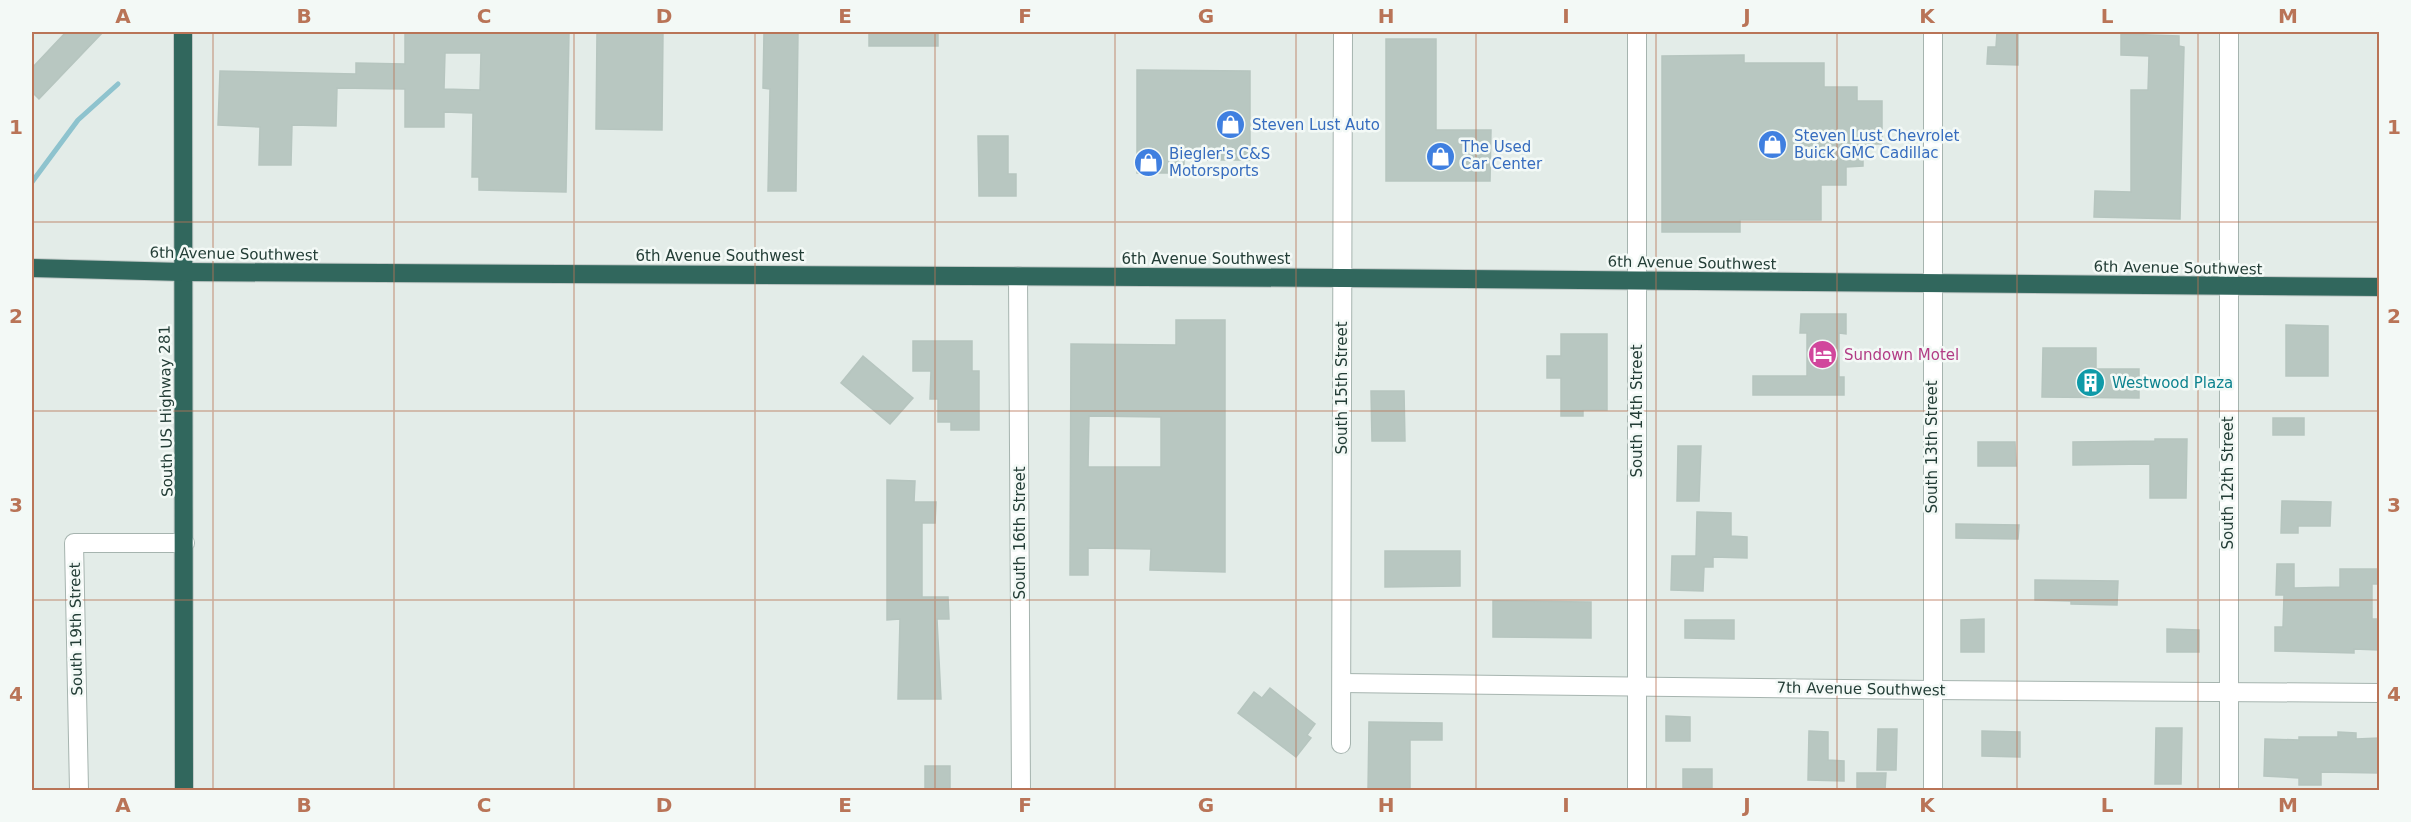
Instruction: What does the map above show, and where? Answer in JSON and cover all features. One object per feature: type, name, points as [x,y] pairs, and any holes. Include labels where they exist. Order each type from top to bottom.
[{"type":"highway","name":"South US Highway 281","points":[[183,32],[184,790]]},
{"type":"highway","name":"6th Avenue Southwest","points":[[32,268],[182,272],[1343,278],[2379,287]]},
{"type":"street","name":"South 15th Street","points":[[1341,744],[1343,32]]},
{"type":"street","name":"South 14th Street","points":[[1637,32],[1637,790]]},
{"type":"street","name":"South 13th Street","points":[[1933,32],[1933,790]]},
{"type":"street","name":"South 12th Street","points":[[2229,32],[2229,790]]},
{"type":"street","name":"South 16th Street","points":[[1018,276],[1021,790]]},
{"type":"street","name":"South 19th Street","points":[[79,790],[74,543],[185,543]]},
{"type":"street","name":"7th Avenue Southwest","points":[[1342,683],[2379,693]]},
{"type":"building","points":[[66,32],[103,32],[39,99],[32,92],[32,68]]},
{"type":"building","points":[[405,32],[569,32],[566,192],[479,190],[479,177],[472,177],[473,113],[444,112],[444,127],[405,127],[405,89],[337,88],[336,126],[292,125],[291,165],[259,165],[260,127],[218,125],[220,71],[356,74],[356,63],[405,64]],"holes":[[[445,53],[481,53],[480,90],[444,89]]]},
{"type":"building","points":[[597,32],[663,32],[662,130],[596,129]]},
{"type":"building","points":[[764,32],[798,32],[796,191],[768,191],[770,89],[763,88]]},
{"type":"building","points":[[869,32],[938,32],[938,46],[869,46]]},
{"type":"building","points":[[1997,32],[2018,32],[2018,65],[1987,64],[1988,47],[1996,47]]},
{"type":"building","points":[[2121,34],[2179,36],[2179,46],[2184,47],[2180,219],[2094,217],[2095,191],[2131,192],[2131,90],[2148,90],[2149,56],[2121,55]]},
{"type":"building","points":[[1386,39],[1436,39],[1436,130],[1491,130],[1490,181],[1386,181]]},
{"type":"building","points":[[1744,55],[1744,63],[1824,63],[1824,87],[1857,87],[1857,101],[1882,101],[1882,144],[1863,144],[1863,166],[1846,167],[1846,185],[1821,185],[1821,220],[1740,220],[1740,232],[1662,232],[1662,56]]},
{"type":"building","points":[[1137,70],[1250,71],[1250,160],[1184,160],[1184,173],[1137,173]]},
{"type":"building","points":[[978,136],[1008,136],[1008,174],[1016,174],[1016,196],[979,196]]},
{"type":"building","name":"Sundown Motel","points":[[1801,314],[1846,314],[1846,334],[1839,333],[1839,377],[1844,377],[1844,395],[1753,395],[1753,376],[1807,376],[1807,333],[1800,333]]},
{"type":"building","points":[[1176,320],[1225,320],[1225,572],[1150,570],[1151,549],[1088,548],[1088,575],[1070,575],[1071,344],[1176,345]],"holes":[[[1089,416],[1161,417],[1161,467],[1088,467]]]},
{"type":"building","points":[[2286,325],[2328,326],[2328,376],[2286,376]]},
{"type":"building","points":[[1561,334],[1607,334],[1607,410],[1583,410],[1583,416],[1561,416],[1561,378],[1547,378],[1547,356],[1561,356]]},
{"type":"building","points":[[913,341],[972,341],[972,371],[979,371],[979,430],[951,430],[951,422],[938,422],[938,399],[930,399],[931,371],[913,371]]},
{"type":"building","name":"Westwood Plaza","points":[[2043,348],[2096,348],[2096,369],[2139,369],[2139,398],[2042,397]]},
{"type":"building","points":[[863,356],[913,398],[890,424],[841,383]]},
{"type":"building","points":[[1371,391],[1404,391],[1405,441],[1372,441]]},
{"type":"building","points":[[2273,418],[2304,418],[2304,435],[2273,435]]},
{"type":"building","points":[[2155,439],[2187,439],[2186,498],[2150,498],[2150,464],[2073,465],[2073,442],[2155,441]]},
{"type":"building","points":[[1978,442],[2015,442],[2016,466],[1978,466]]},
{"type":"building","points":[[1678,446],[1701,446],[1699,501],[1677,501]]},
{"type":"building","points":[[887,480],[915,481],[914,502],[936,502],[935,523],[922,523],[922,597],[948,597],[949,619],[937,619],[941,699],[898,699],[900,619],[887,620]]},
{"type":"building","points":[[2282,501],[2331,502],[2330,526],[2298,526],[2298,533],[2281,533]]},
{"type":"building","points":[[1697,512],[1731,513],[1731,536],[1747,537],[1747,558],[1713,557],[1713,567],[1704,567],[1703,591],[1671,590],[1672,556],[1696,556]]},
{"type":"building","points":[[1956,524],[2019,525],[2018,539],[1956,538]]},
{"type":"building","points":[[1385,551],[1460,551],[1460,586],[1385,587]]},
{"type":"building","points":[[2277,564],[2294,564],[2294,588],[2340,587],[2340,569],[2379,569],[2379,584],[2372,584],[2372,619],[2379,619],[2379,650],[2354,649],[2354,653],[2275,651],[2275,627],[2283,627],[2284,595],[2276,595]]},
{"type":"building","points":[[2035,580],[2118,581],[2117,605],[2071,604],[2071,601],[2035,600]]},
{"type":"building","points":[[1493,601],[1591,602],[1591,638],[1493,637]]},
{"type":"building","points":[[1984,619],[1984,652],[1961,652],[1961,620]]},
{"type":"building","points":[[1685,620],[1734,620],[1734,639],[1685,638]]},
{"type":"building","points":[[2167,629],[2199,630],[2199,652],[2167,652]]},
{"type":"building","points":[[1270,688],[1315,724],[1307,735],[1311,738],[1296,757],[1238,713],[1254,692],[1262,698]]},
{"type":"building","points":[[1666,716],[1690,717],[1690,741],[1666,741]]},
{"type":"building","points":[[1369,722],[1442,723],[1442,740],[1410,740],[1410,790],[1368,790]]},
{"type":"building","points":[[2156,728],[2182,728],[2181,784],[2155,784]]},
{"type":"building","points":[[1878,729],[1897,729],[1896,770],[1877,770]]},
{"type":"building","points":[[1809,731],[1828,732],[1828,760],[1844,761],[1844,781],[1808,780]]},
{"type":"building","points":[[1982,731],[2020,732],[2020,757],[1982,756]]},
{"type":"building","points":[[2338,732],[2356,733],[2356,739],[2379,738],[2379,773],[2321,772],[2321,785],[2299,785],[2299,778],[2264,776],[2265,739],[2299,740],[2299,737],[2338,737]]},
{"type":"building","points":[[925,766],[950,766],[950,790],[925,790]]},
{"type":"building","points":[[1683,769],[1712,769],[1712,788],[1683,788]]},
{"type":"building","points":[[1857,773],[1886,773],[1885,790],[1857,790]]},
{"type":"waterway","points":[[32,182],[78,120],[118,84]]},
{"type":"place","name":"Steven Lust Auto","points":[[1231,125]]},
{"type":"place","name":"Steven Lust Chevrolet Buick GMC Cadillac","points":[[1773,145]]},
{"type":"place","name":"The Used Car Center","points":[[1440,156]]},
{"type":"place","name":"Biegler's C&S Motorsports","points":[[1148,163]]},
{"type":"place","name":"Sundown Motel","points":[[1823,355]]},
{"type":"place","name":"Westwood Plaza","points":[[2091,383]]}]
